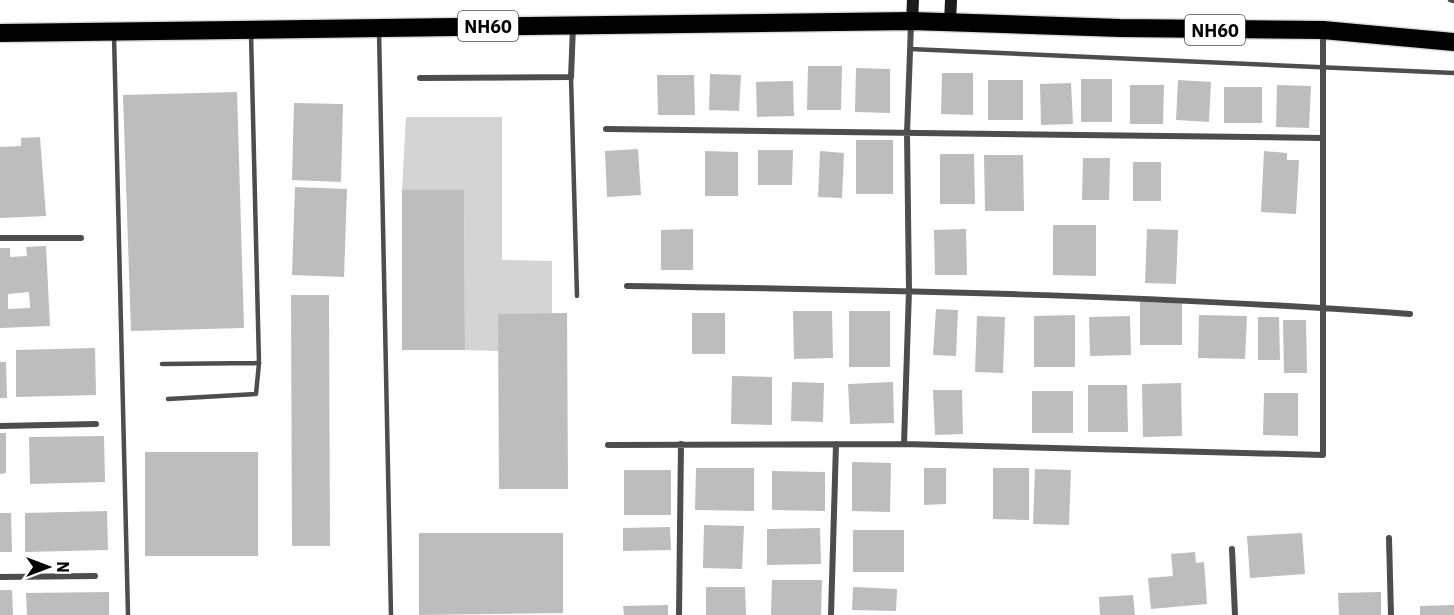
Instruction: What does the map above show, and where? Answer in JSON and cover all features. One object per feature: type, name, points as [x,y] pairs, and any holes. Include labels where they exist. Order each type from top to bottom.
[{"type":"highway","name":"NH60","points":[[0,33],[912,21],[1119,28],[1323,30],[1454,42]]},
{"type":"street","points":[[904,444],[909,290],[907,133],[913,0]]},
{"type":"street","points":[[950,22],[951,0]]},
{"type":"street","points":[[420,78],[571,76],[573,24]]},
{"type":"street","points":[[608,444],[904,444],[1323,455],[1323,30]]},
{"type":"street","points":[[606,129],[1322,138]]},
{"type":"street","points":[[0,238],[81,238]]},
{"type":"street","points":[[627,286],[909,290],[1216,300],[1410,314]]},
{"type":"street","points":[[0,426],[96,424]]},
{"type":"street","points":[[679,615],[681,444]]},
{"type":"street","points":[[831,615],[836,444]]},
{"type":"street","points":[[1389,538],[1391,615]]},
{"type":"street","points":[[1232,549],[1235,615]]},
{"type":"street","points":[[0,577],[95,576]]},
{"type":"lane","points":[[379,28],[391,615]]},
{"type":"lane","points":[[168,399],[256,394],[259,363],[251,31]]},
{"type":"lane","points":[[114,32],[128,615]]},
{"type":"lane","points":[[910,49],[1454,73]]},
{"type":"lane","points":[[571,76],[577,296]]},
{"type":"lane","points":[[162,364],[259,363]]},
{"type":"shaded area","points":[[406,117],[502,117],[502,260],[552,261],[552,353],[465,350],[464,190],[402,190]]},
{"type":"building","points":[[808,66],[842,66],[841,110],[807,110]]},
{"type":"building","points":[[856,68],[890,69],[890,113],[855,112]]},
{"type":"building","points":[[942,73],[973,73],[973,115],[941,114]]},
{"type":"building","points":[[710,74],[741,75],[739,111],[709,110]]},
{"type":"building","points":[[657,75],[694,75],[695,115],[658,115]]},
{"type":"building","points":[[1081,79],[1112,79],[1112,122],[1081,122]]},
{"type":"building","points":[[988,80],[1023,80],[1023,120],[988,120]]},
{"type":"building","points":[[1178,80],[1211,82],[1209,122],[1176,120]]},
{"type":"building","points":[[793,81],[794,116],[757,117],[756,82]]},
{"type":"building","points":[[1071,83],[1073,124],[1041,125],[1040,84]]},
{"type":"building","points":[[1130,85],[1164,85],[1163,124],[1130,124]]},
{"type":"building","points":[[1277,85],[1311,86],[1309,128],[1276,127]]},
{"type":"building","points":[[1224,87],[1262,87],[1262,123],[1224,123]]},
{"type":"building","points":[[237,92],[244,328],[131,331],[123,95]]},
{"type":"building","points":[[294,103],[343,104],[341,182],[292,180]]},
{"type":"building","points":[[40,137],[46,216],[0,218],[0,147],[21,146],[21,138]]},
{"type":"building","points":[[856,140],[893,140],[893,194],[856,194]]},
{"type":"building","points":[[638,149],[641,195],[607,197],[605,151]]},
{"type":"building","points":[[758,150],[793,150],[792,185],[758,185]]},
{"type":"building","points":[[705,151],[738,152],[738,196],[705,196]]},
{"type":"building","points":[[820,151],[844,153],[842,198],[818,197]]},
{"type":"building","points":[[1264,151],[1287,153],[1287,160],[1299,160],[1296,214],[1261,212]]},
{"type":"building","points":[[940,154],[974,154],[975,204],[940,204]]},
{"type":"building","points":[[984,155],[1023,155],[1024,211],[985,211]]},
{"type":"building","points":[[1083,158],[1110,158],[1109,200],[1082,200]]},
{"type":"building","points":[[1133,162],[1161,162],[1161,201],[1133,201]]},
{"type":"building","points":[[295,187],[347,189],[344,277],[292,275]]},
{"type":"building","points":[[402,190],[464,190],[465,350],[402,350]]},
{"type":"building","points":[[1053,225],[1096,225],[1096,276],[1053,275]]},
{"type":"building","points":[[693,229],[693,270],[661,270],[661,230]]},
{"type":"building","points":[[966,229],[967,275],[935,275],[934,230]]},
{"type":"building","points":[[1147,229],[1178,230],[1176,284],[1145,283]]},
{"type":"building","points":[[46,246],[50,326],[0,328],[0,248],[10,248],[10,257],[27,256],[26,247]],"holes":[[[29,292],[30,308],[8,309],[8,294]]]},
{"type":"building","points":[[291,295],[329,295],[330,546],[292,546]]},
{"type":"building","points":[[1140,301],[1182,301],[1182,345],[1140,345]]},
{"type":"building","points":[[936,309],[958,310],[956,356],[933,355]]},
{"type":"building","points":[[793,311],[832,311],[833,358],[794,359]]},
{"type":"building","points":[[849,311],[890,311],[890,367],[849,367]]},
{"type":"building","points":[[567,313],[568,489],[499,489],[498,314]]},
{"type":"building","points":[[692,313],[725,313],[725,354],[692,354]]},
{"type":"building","points":[[1075,315],[1075,367],[1034,367],[1034,316]]},
{"type":"building","points":[[1199,315],[1247,316],[1245,359],[1198,358]]},
{"type":"building","points":[[977,316],[1005,317],[1003,373],[975,372]]},
{"type":"building","points":[[1130,316],[1131,355],[1090,356],[1089,317]]},
{"type":"building","points":[[1258,317],[1279,317],[1280,360],[1258,360]]},
{"type":"building","points":[[1283,320],[1306,320],[1307,373],[1284,373]]},
{"type":"building","points":[[95,348],[96,395],[16,397],[16,350]]},
{"type":"building","points":[[0,362],[6,362],[7,398],[0,398]]},
{"type":"building","points":[[732,376],[772,377],[772,425],[731,424]]},
{"type":"building","points":[[792,382],[824,383],[823,422],[791,421]]},
{"type":"building","points":[[893,382],[894,423],[850,424],[848,384]]},
{"type":"building","points":[[1181,383],[1182,436],[1143,437],[1142,384]]},
{"type":"building","points":[[1088,385],[1127,385],[1128,432],[1088,432]]},
{"type":"building","points":[[933,390],[962,390],[963,434],[935,435]]},
{"type":"building","points":[[1032,391],[1073,391],[1073,433],[1032,433]]},
{"type":"building","points":[[1264,393],[1298,393],[1298,436],[1263,435]]},
{"type":"building","points":[[0,433],[6,433],[6,473],[0,474]]},
{"type":"building","points":[[104,436],[105,482],[30,484],[29,437]]},
{"type":"building","points":[[145,452],[258,452],[258,556],[145,556]]},
{"type":"building","points":[[852,462],[891,463],[890,512],[852,511]]},
{"type":"building","points":[[696,468],[754,468],[754,511],[695,510]]},
{"type":"building","points":[[924,468],[946,468],[946,504],[924,505]]},
{"type":"building","points":[[993,468],[1029,468],[1029,520],[993,519]]},
{"type":"building","points":[[1035,469],[1071,470],[1069,525],[1033,524]]},
{"type":"building","points":[[624,470],[671,470],[671,515],[624,515]]},
{"type":"building","points":[[772,471],[825,472],[825,511],[772,510]]},
{"type":"building","points":[[107,511],[108,550],[25,552],[25,513]]},
{"type":"building","points":[[0,513],[11,513],[12,552],[0,552]]},
{"type":"building","points":[[704,525],[744,526],[742,569],[703,568]]},
{"type":"building","points":[[670,527],[671,550],[623,551],[623,528]]},
{"type":"building","points":[[820,528],[821,564],[767,565],[767,529]]},
{"type":"building","points":[[853,530],[904,530],[904,572],[853,572]]},
{"type":"building","points":[[419,533],[563,533],[563,613],[419,615]]},
{"type":"building","points":[[1302,533],[1305,574],[1250,578],[1247,536]]},
{"type":"building","points":[[1195,552],[1196,563],[1204,562],[1207,604],[1151,609],[1148,578],[1173,576],[1171,554]]},
{"type":"building","points":[[772,580],[822,580],[821,615],[771,615]]},
{"type":"building","points":[[706,587],[745,587],[746,615],[706,615]]},
{"type":"building","points":[[853,587],[897,589],[896,611],[852,610]]},
{"type":"building","points":[[0,590],[12,590],[13,615],[0,615]]},
{"type":"building","points":[[109,592],[109,615],[27,615],[26,593]]},
{"type":"building","points":[[1381,592],[1381,615],[1339,615],[1338,593]]},
{"type":"building","points":[[1133,595],[1135,615],[1100,615],[1099,597]]},
{"type":"building","points":[[668,605],[668,615],[624,615],[623,606]]},
{"type":"building","points":[[1454,605],[1454,615],[1420,615],[1420,606]]}]
